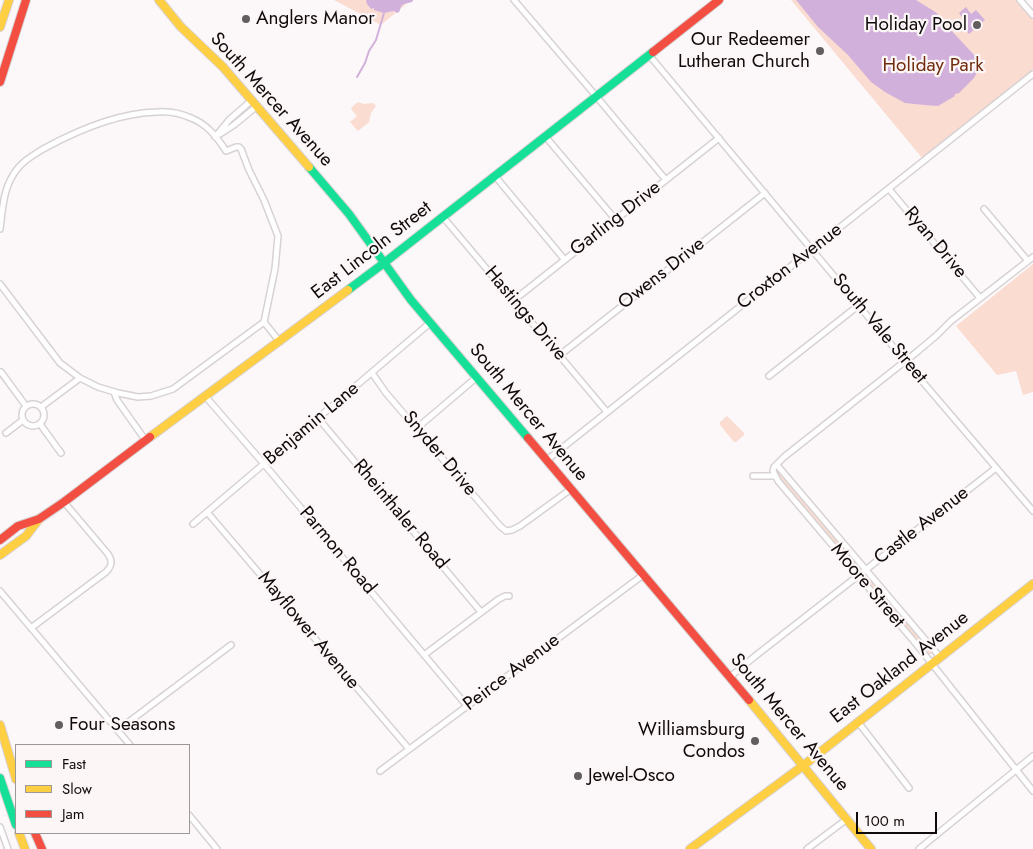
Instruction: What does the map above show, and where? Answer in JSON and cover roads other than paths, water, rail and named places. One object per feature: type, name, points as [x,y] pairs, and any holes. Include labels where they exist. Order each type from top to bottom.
[{"type":"main road","points":[[0,28],[9,0]]},
{"type":"main road","points":[[0,82],[26,0]]},
{"type":"main road","name":"South Mercer Avenue","points":[[158,0],[182,27],[223,67],[349,214],[406,294],[804,765],[871,849]]},
{"type":"main road","name":"East Lincoln Street","points":[[0,540],[18,526],[39,519],[64,502],[280,342],[384,263],[719,0]]},
{"type":"main road","name":"East Lincoln Street","points":[[0,555],[26,536],[39,519]]},
{"type":"main road","name":"East Oakland Avenue","points":[[690,849],[804,765],[1033,584]]},
{"type":"main road","points":[[0,724],[15,775]]},
{"type":"main road","points":[[0,778],[15,822]]},
{"type":"main road","points":[[19,834],[25,849]]},
{"type":"main road","points":[[35,834],[42,849]]},
{"type":"street","points":[[514,0],[666,180]]},
{"type":"street","points":[[1020,0],[1033,15]]},
{"type":"street","name":"South Vale Street","points":[[649,55],[1033,511]]},
{"type":"street","name":"Croxton Avenue","points":[[547,460],[1033,74]]},
{"type":"street","points":[[215,137],[234,125],[254,103]]},
{"type":"street","points":[[0,229],[6,188],[18,167],[29,157],[68,136],[105,122],[126,116],[158,112],[174,113],[201,122],[208,128],[226,152],[236,146],[241,149],[278,236],[275,269],[264,322],[173,389],[151,396],[138,397],[114,392],[80,378],[60,363],[52,354],[0,284]]},
{"type":"street","points":[[545,136],[615,219]]},
{"type":"street","name":"Garling Drive","points":[[514,300],[718,138]]},
{"type":"street","points":[[495,176],[564,259]]},
{"type":"street","name":"Ryan Drive","points":[[889,189],[980,298]]},
{"type":"street","name":"Owens Drive","points":[[560,355],[765,193]]},
{"type":"street","points":[[984,209],[1028,261]]},
{"type":"street","name":"Hastings Drive","points":[[443,216],[607,412]]},
{"type":"street","points":[[753,476],[774,476],[773,468],[784,457],[906,361],[937,336],[951,321],[1033,257]]},
{"type":"street","points":[[769,376],[859,305]]},
{"type":"street","points":[[264,322],[280,342]]},
{"type":"street","name":"Benjamin Lane","points":[[193,524],[430,322]]},
{"type":"street","points":[[1,372],[26,406]]},
{"type":"street","name":"Snyder Drive","points":[[372,373],[386,393],[506,531],[520,526],[571,489]]},
{"type":"street","points":[[41,408],[80,378]]},
{"type":"street","points":[[417,428],[477,378]]},
{"type":"street","points":[[114,392],[117,400],[146,441]]},
{"type":"street","name":"Parmon Road","points":[[206,397],[467,706]]},
{"type":"street","points":[[36,404],[41,408],[44,418],[40,424],[32,426],[26,424],[22,414],[26,406],[36,404]]},
{"type":"street","name":"Rheinthaler Road","points":[[318,418],[481,612]]},
{"type":"street","points":[[6,433],[23,420]]},
{"type":"street","points":[[40,424],[61,453]]},
{"type":"street","name":"Moore Street","points":[[776,465],[940,657]]},
{"type":"street","name":"Castle Avenue","points":[[730,677],[996,468]]},
{"type":"street","name":"Moore Street","points":[[774,476],[932,664],[1033,791]]},
{"type":"street","points":[[32,628],[106,572],[111,566],[112,561],[108,554],[64,502]]},
{"type":"street","name":"Mayflower Avenue","points":[[207,512],[409,749]]},
{"type":"street","name":"Peirce Avenue","points":[[380,771],[643,575]]},
{"type":"street","points":[[0,591],[129,744]]},
{"type":"street","points":[[424,655],[499,599],[509,596]]},
{"type":"street","points":[[118,730],[231,645]]},
{"type":"street","points":[[858,722],[909,788]]},
{"type":"street","points":[[919,849],[1033,756]]},
{"type":"street","points":[[190,816],[217,849]]},
{"type":"street","points":[[806,849],[847,819]]},
{"type":"street","points":[[0,827],[8,849]]},
{"type":"waterway","points":[[357,77],[376,40],[384,13]]},
{"type":"place","name":"Anglers Manor","points":[[246,19]]},
{"type":"place","name":"Holiday Pool","points":[[977,25]]},
{"type":"place","name":"Our Redeemer Lutheran Church","points":[[820,51]]},
{"type":"place","name":"Four Seasons","points":[[59,725]]},
{"type":"place","name":"Williamsburg Condos","points":[[755,741]]},
{"type":"place","name":"Jewel-Osco","points":[[578,776]]},
{"type":"park label","name":"Holiday Park","points":[[933,66]]}]
